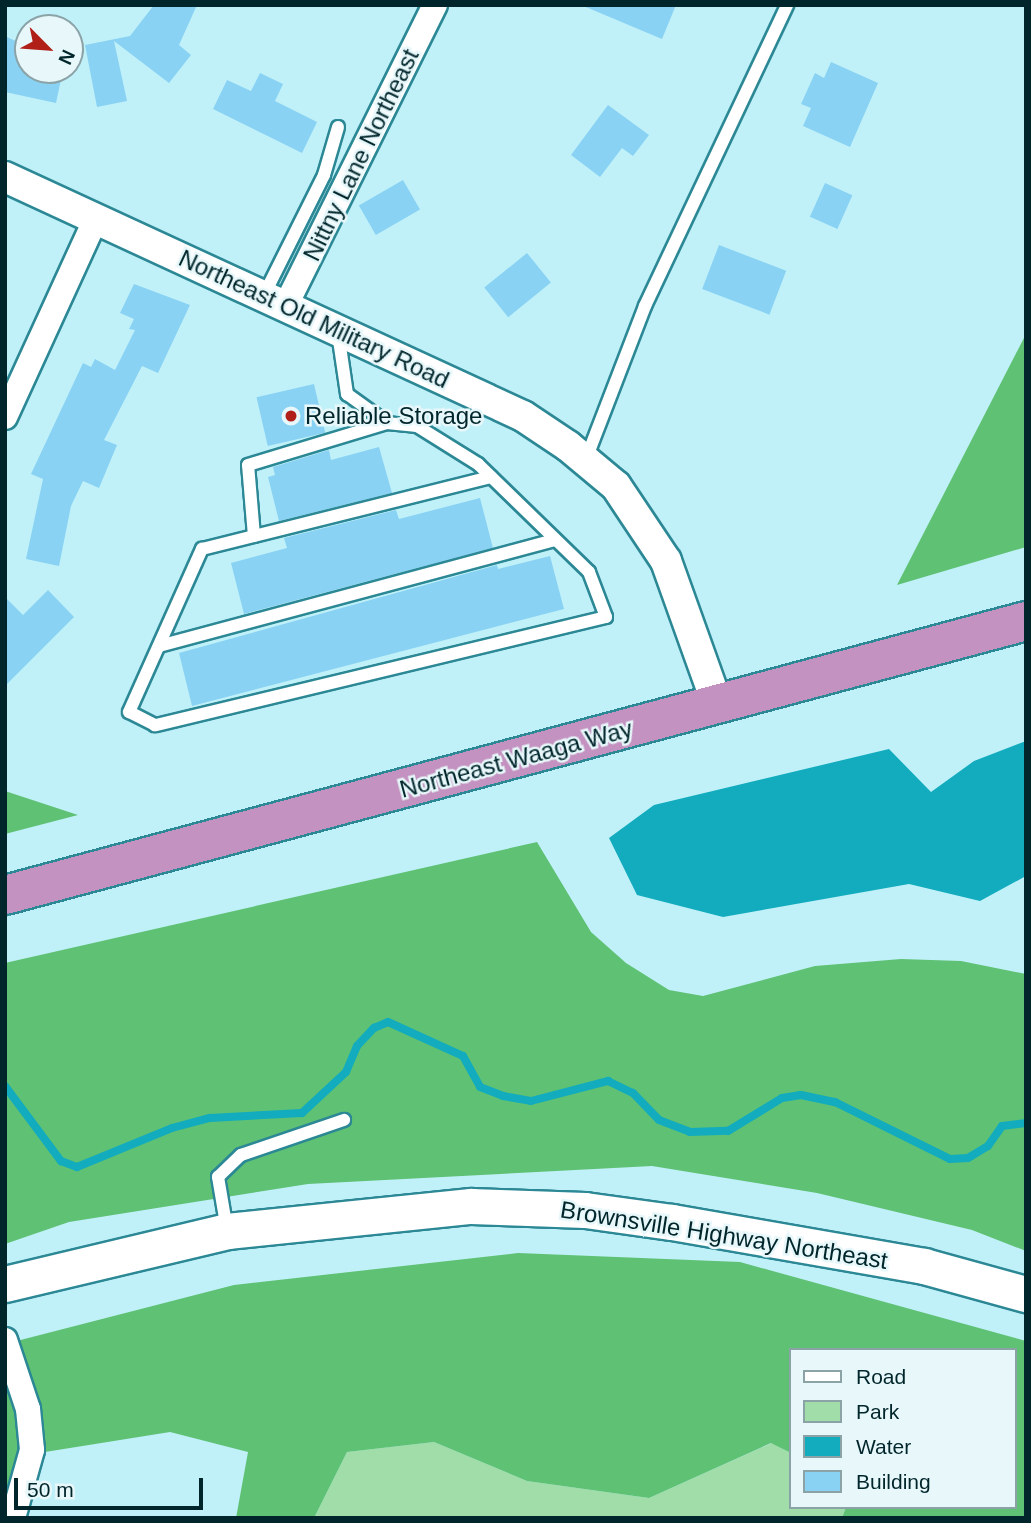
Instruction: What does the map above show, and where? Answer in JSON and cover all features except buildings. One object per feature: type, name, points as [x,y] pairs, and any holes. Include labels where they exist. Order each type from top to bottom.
[{"type":"highway","name":"Northeast Waaga Way","points":[[5,895],[718,706],[1026,621]]},
{"type":"main road","name":"Brownsville Highway Northeast","points":[[5,1284],[228,1231],[458,1206],[585,1210],[841,1250],[1026,1294]]},
{"type":"street","name":"Nittny Lane Northeast","points":[[275,300],[435,5]]},
{"type":"street","name":"Northeast Old Military Road","points":[[5,177],[523,416],[586,460],[616,486],[666,561],[718,706]]},
{"type":"street","points":[[5,416],[95,220]]},
{"type":"street","points":[[5,1340],[28,1409],[32,1450],[13,1518]]},
{"type":"lane","points":[[586,460],[645,306],[787,5]]},
{"type":"lane","points":[[275,300],[324,175],[338,127]]},
{"type":"lane","points":[[338,329],[347,394],[387,422]]},
{"type":"lane","points":[[254,536],[248,465],[387,422],[417,426],[491,477],[589,572],[606,617],[155,724],[129,712],[202,549],[491,477]]},
{"type":"lane","points":[[159,646],[555,540]]},
{"type":"lane","points":[[228,1231],[218,1177],[241,1155],[344,1120]]},
{"type":"green space","points":[[1026,334],[1026,547],[897,585]]},
{"type":"green space","points":[[5,791],[78,815],[5,834]]},
{"type":"green space","points":[[537,842],[591,932],[626,963],[669,990],[703,996],[815,966],[901,959],[961,961],[1026,974],[1026,1251],[972,1230],[817,1193],[652,1166],[308,1184],[69,1222],[5,1244],[5,963]]},
{"type":"green space","points":[[518,1253],[740,1262],[1026,1341],[1026,1518],[842,1518],[845,1509],[1017,1509],[1017,1348],[790,1348],[790,1452],[771,1443],[649,1498],[527,1481],[434,1442],[347,1452],[314,1518],[236,1518],[248,1452],[170,1432],[45,1452],[18,1518],[5,1518],[5,1344],[234,1285]]},
{"type":"green space","points":[[434,1442],[527,1481],[649,1498],[772,1443],[790,1452],[790,1509],[845,1509],[842,1518],[314,1518],[347,1452]]},
{"type":"water","points":[[1026,741],[1026,876],[980,901],[909,884],[723,917],[637,895],[609,838],[654,805],[889,749],[931,792],[974,761]]},
{"type":"waterway","points":[[5,1086],[61,1161],[77,1167],[172,1128],[210,1118],[302,1113],[346,1072],[357,1046],[374,1028],[388,1022],[463,1056],[480,1087],[503,1096],[531,1101],[608,1081],[633,1093],[659,1120],[690,1132],[728,1131],[782,1098],[801,1095],[835,1102],[950,1159],[968,1158],[988,1146],[1002,1126],[1026,1123]]},
{"type":"place","name":"Reliable Storage","points":[[291,416]]}]
